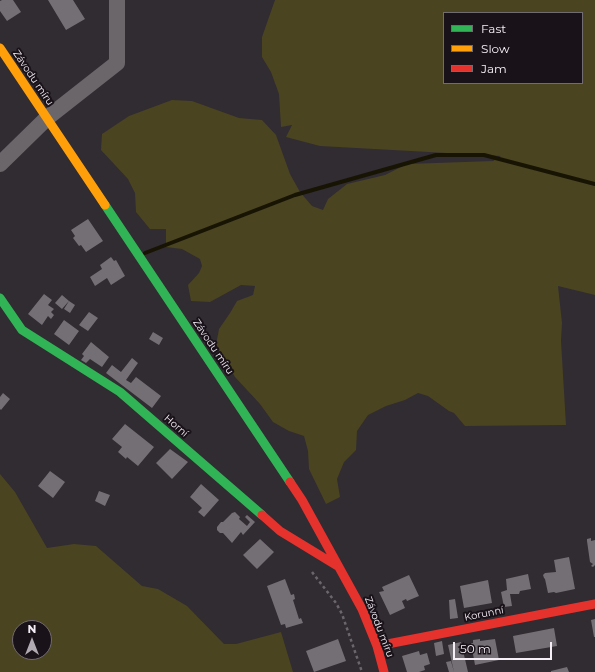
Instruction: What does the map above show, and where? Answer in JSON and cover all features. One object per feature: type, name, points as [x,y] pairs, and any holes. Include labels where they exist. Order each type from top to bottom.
[{"type":"main road","name":"Závodu míru","points":[[0,48],[302,500],[362,609],[377,646],[384,672]]},
{"type":"main road","name":"Horní","points":[[0,298],[22,330],[120,392],[280,531],[341,569]]},
{"type":"main road","name":"Korunní","points":[[377,646],[595,604]]},
{"type":"street","points":[[0,164],[47,118],[117,63],[117,0]]},
{"type":"path","points":[[308,567],[336,603],[342,614],[362,672]]},
{"type":"shaded area","points":[[275,0],[595,0],[595,295],[558,286],[562,323],[561,341],[566,425],[465,426],[454,413],[428,396],[418,393],[368,415],[357,431],[356,450],[344,462],[337,479],[340,497],[326,504],[309,469],[308,451],[304,436],[289,431],[273,422],[260,404],[235,377],[216,345],[219,329],[237,301],[253,295],[255,286],[241,285],[210,302],[191,301],[188,285],[199,273],[202,266],[200,259],[182,249],[166,247],[166,229],[150,229],[136,212],[135,193],[128,179],[101,150],[102,134],[129,116],[172,100],[192,101],[239,118],[262,120],[276,135],[290,174],[300,192],[312,206],[323,210],[328,199],[347,184],[385,175],[407,164],[493,161],[501,156],[320,146],[286,137],[292,125],[281,127],[279,94],[271,72],[262,57],[262,37]]},
{"type":"shaded area","points":[[0,474],[15,492],[47,548],[74,544],[96,546],[142,586],[158,589],[187,606],[224,644],[236,644],[281,632],[293,672],[0,672]]},
{"type":"building","points":[[13,0],[21,12],[7,21],[0,11],[0,1]]},
{"type":"building","points":[[48,0],[73,0],[85,19],[66,30]]},
{"type":"building","points":[[88,219],[103,241],[86,252],[73,238],[75,236],[71,230]]},
{"type":"building","points":[[111,257],[114,261],[116,260],[125,276],[111,285],[107,278],[95,286],[90,277],[102,269],[100,265]]},
{"type":"building","points":[[44,294],[52,300],[48,305],[54,309],[51,312],[54,315],[51,319],[48,316],[42,325],[28,314]]},
{"type":"building","points":[[62,295],[69,301],[62,309],[55,303]]},
{"type":"building","points":[[69,301],[75,305],[70,313],[64,309]]},
{"type":"building","points":[[89,312],[98,318],[88,331],[79,325]]},
{"type":"building","points":[[64,320],[79,331],[69,345],[54,334]]},
{"type":"building","points":[[153,332],[163,338],[159,345],[149,339]]},
{"type":"building","points":[[91,342],[109,357],[102,367],[90,359],[86,363],[81,360],[84,356],[82,354]]},
{"type":"building","points":[[132,358],[138,363],[126,380],[131,383],[136,377],[161,396],[152,408],[106,373],[112,365],[121,372]]},
{"type":"building","points":[[3,393],[10,399],[1,410],[0,397]]},
{"type":"building","points":[[125,424],[154,447],[138,466],[118,452],[122,447],[112,439]]},
{"type":"building","points":[[170,449],[188,462],[172,479],[156,463]]},
{"type":"building","points":[[50,471],[65,482],[53,498],[38,486]]},
{"type":"building","points":[[201,484],[219,500],[204,517],[198,512],[202,508],[190,497]]},
{"type":"building","points":[[99,491],[110,495],[105,506],[95,501]]},
{"type":"building","points":[[235,512],[240,517],[239,519],[247,526],[250,522],[245,517],[247,515],[255,522],[243,535],[241,532],[232,543],[223,533],[220,533],[217,530],[217,527],[221,522]]},
{"type":"building","points":[[591,538],[591,541],[595,540],[595,565],[593,567],[591,566],[593,564],[590,562],[587,541],[587,539]]},
{"type":"building","points":[[260,539],[274,552],[257,569],[243,555]]},
{"type":"building","points":[[569,557],[575,589],[548,593],[543,575],[545,573],[556,572],[554,560]]},
{"type":"building","points":[[528,574],[531,589],[520,591],[519,594],[510,594],[512,606],[504,607],[501,592],[507,590],[506,579]]},
{"type":"building","points":[[409,575],[419,596],[407,601],[406,599],[402,601],[405,608],[390,615],[379,592],[384,591],[382,587]]},
{"type":"building","points":[[285,579],[291,595],[294,594],[295,599],[293,600],[299,619],[301,618],[303,623],[286,628],[285,624],[281,625],[267,586]]},
{"type":"building","points":[[488,580],[492,603],[464,608],[460,586]]},
{"type":"building","points":[[455,599],[458,618],[450,619],[449,600]]},
{"type":"building","points":[[595,619],[595,637],[594,637],[591,620]]},
{"type":"building","points":[[554,628],[557,646],[516,653],[513,636]]},
{"type":"building","points":[[338,639],[346,661],[314,672],[306,651]]},
{"type":"building","points":[[480,639],[480,641],[495,639],[499,660],[475,665],[471,643],[473,643],[473,640]]},
{"type":"building","points":[[442,641],[444,654],[436,656],[434,643]]},
{"type":"building","points":[[461,642],[468,672],[454,672],[448,645]]},
{"type":"building","points":[[419,651],[420,655],[427,653],[430,664],[424,666],[425,670],[419,672],[407,672],[402,656]]},
{"type":"building","points":[[451,661],[454,672],[449,672],[446,662]]},
{"type":"building","points":[[567,667],[569,672],[551,672],[551,671]]},
{"type":"waterway","points":[[145,253],[295,195],[436,155],[484,155],[595,184]]},
{"type":"traffic: fast","points":[[105,205],[290,482]]},
{"type":"traffic: fast","points":[[0,298],[22,330],[120,392],[262,515]]},
{"type":"traffic: slow","points":[[0,48],[105,205]]},
{"type":"traffic: jam","points":[[290,482],[302,500],[362,609],[377,646],[384,672]]},
{"type":"traffic: jam","points":[[262,515],[280,531],[339,567]]},
{"type":"traffic: jam","points":[[377,646],[595,604]]}]
